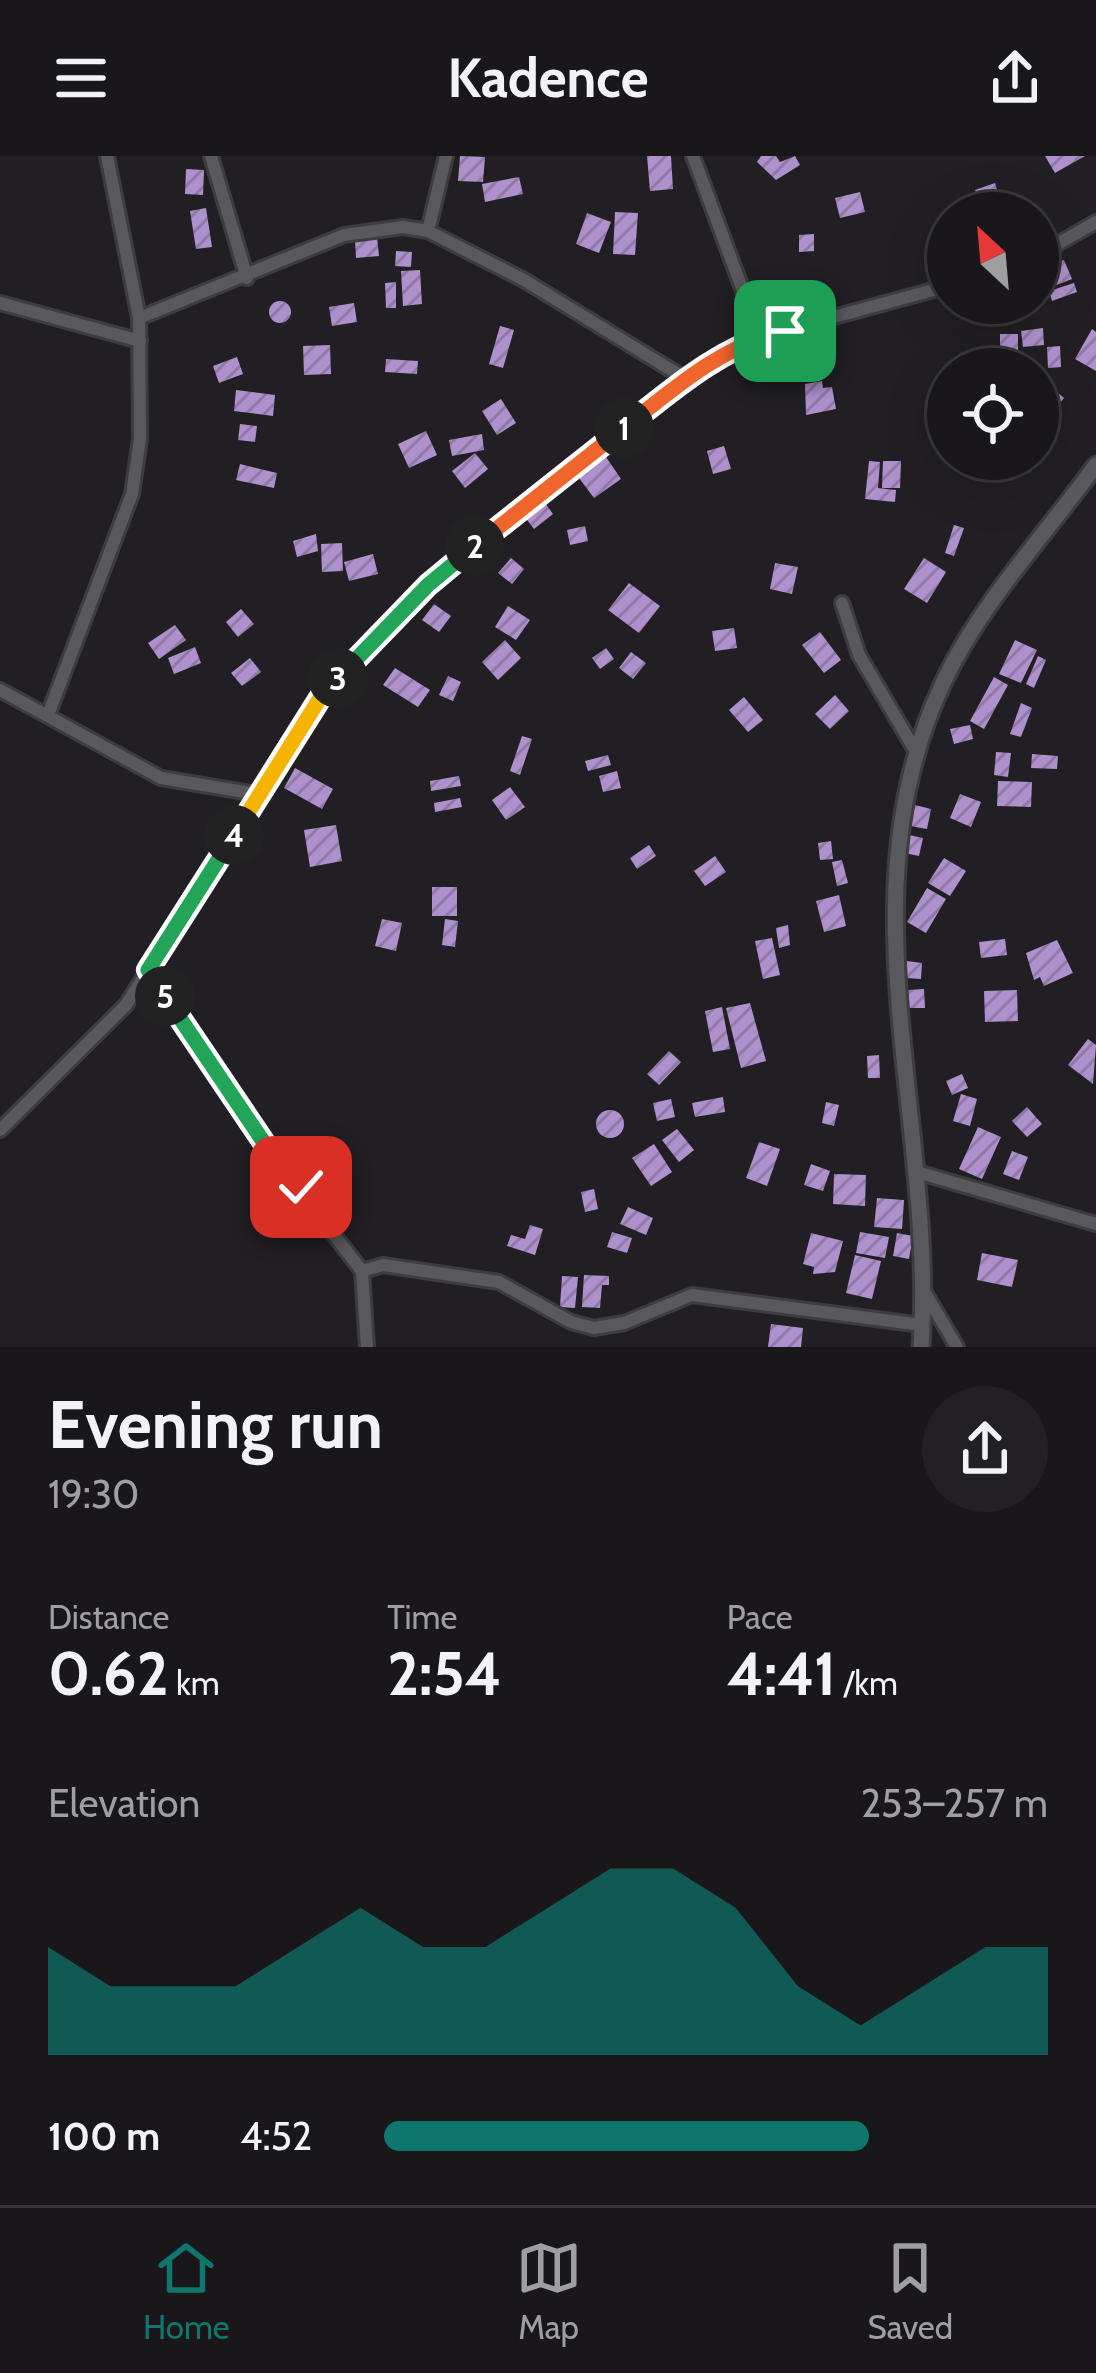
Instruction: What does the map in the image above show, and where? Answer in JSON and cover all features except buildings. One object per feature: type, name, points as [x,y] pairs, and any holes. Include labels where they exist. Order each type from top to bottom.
[{"type":"street","points":[[48,715],[132,494],[140,439],[139,318],[107,156]]},
{"type":"street","points":[[211,156],[247,278]]},
{"type":"street","points":[[428,231],[446,156]]},
{"type":"street","points":[[693,156],[760,337]]},
{"type":"street","points":[[1059,243],[1096,222]]},
{"type":"street","points":[[139,318],[344,235],[403,227],[428,231],[524,280],[686,379]]},
{"type":"street","points":[[0,1130],[73,1064],[125,1005],[322,695],[428,585],[686,379],[760,337],[927,292]]},
{"type":"street","points":[[0,303],[140,341]]},
{"type":"street","points":[[921,1347],[924,1291],[917,1172],[897,1017],[892,898],[898,822],[915,750],[963,644],[1096,465]]},
{"type":"street","points":[[842,602],[859,655],[915,750]]},
{"type":"street","points":[[0,690],[161,778],[257,794]]},
{"type":"street","points":[[148,970],[259,1138],[362,1271],[367,1347]]},
{"type":"street","points":[[917,1172],[1096,1224]]},
{"type":"street","points":[[362,1271],[383,1265],[500,1282],[571,1322],[594,1328],[624,1323],[692,1295],[922,1325]]},
{"type":"street","points":[[924,1291],[957,1347]]},
{"type":"route","points":[[301,1187],[259,1138],[148,970],[322,695],[428,585],[696,371],[760,337],[785,331]]}]
